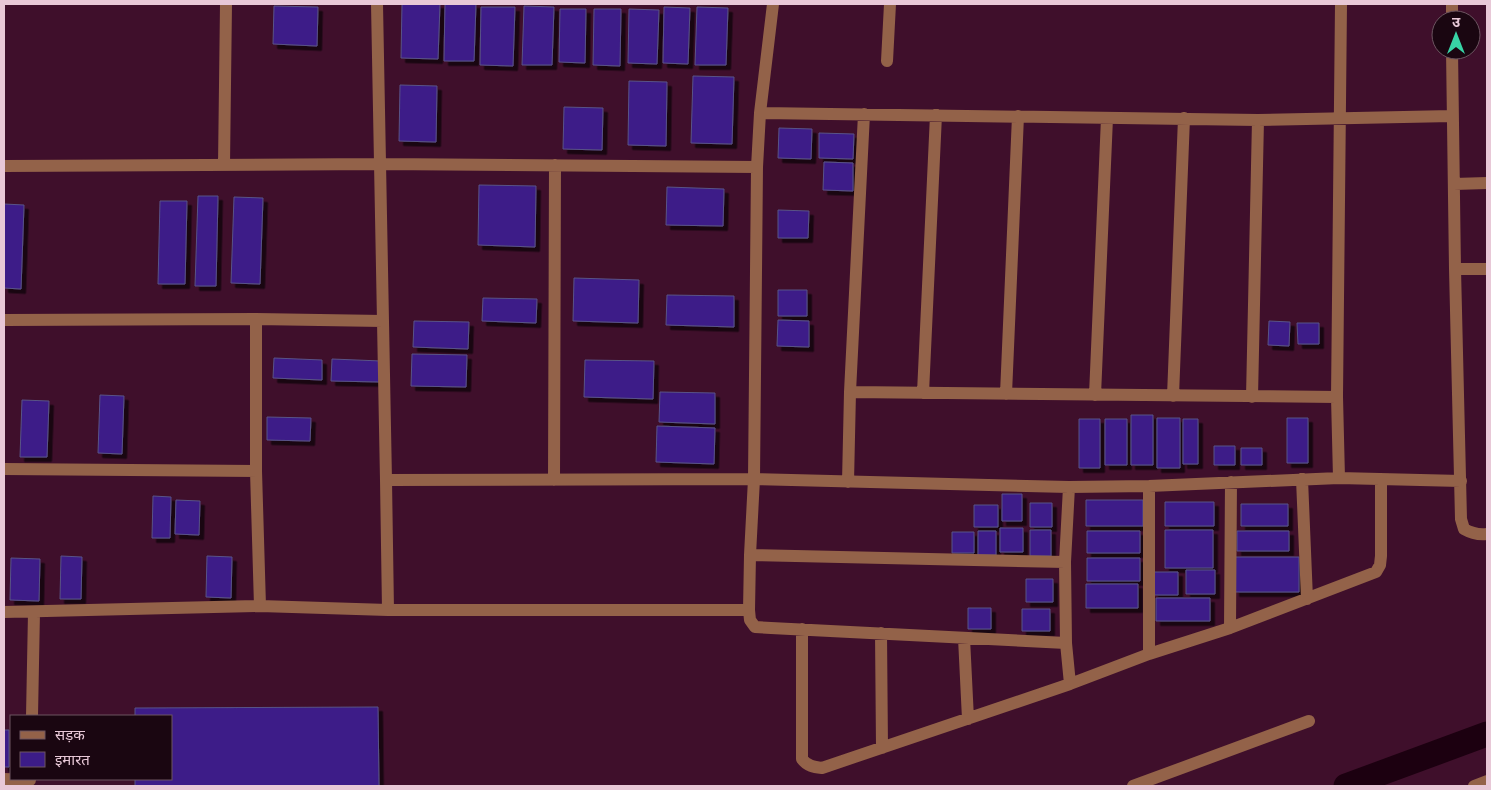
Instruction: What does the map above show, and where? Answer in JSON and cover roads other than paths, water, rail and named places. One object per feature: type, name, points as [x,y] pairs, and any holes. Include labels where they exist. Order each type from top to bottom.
[{"type":"street","points":[[224,165],[226,4]]},
{"type":"street","points":[[377,4],[388,610]]},
{"type":"street","points":[[773,4],[760,113],[750,620],[755,627],[1066,643]]},
{"type":"street","points":[[886,61],[890,4]]},
{"type":"street","points":[[1339,478],[1337,397],[1341,4]]},
{"type":"street","points":[[1452,60],[1461,519],[1464,529],[1470,533],[1487,534]]},
{"type":"street","points":[[760,113],[1258,120],[1452,116]]},
{"type":"street","points":[[848,482],[850,392],[864,114]]},
{"type":"street","points":[[924,393],[936,115]]},
{"type":"street","points":[[1006,394],[1018,116]]},
{"type":"street","points":[[1095,395],[1107,118]]},
{"type":"street","points":[[1173,396],[1184,118]]},
{"type":"street","points":[[1252,397],[1258,120]]},
{"type":"street","points":[[4,166],[381,164],[758,167]]},
{"type":"street","points":[[554,480],[555,165]]},
{"type":"street","points":[[1454,184],[1487,183]]},
{"type":"street","points":[[1455,269],[1487,269]]},
{"type":"street","points":[[4,320],[256,319],[383,321]]},
{"type":"street","points":[[256,319],[256,471],[260,606]]},
{"type":"street","points":[[850,392],[1337,397]]},
{"type":"street","points":[[4,469],[256,471]]},
{"type":"street","points":[[386,480],[754,480],[1069,487],[1149,486],[1339,478],[1461,481]]},
{"type":"street","points":[[1302,480],[1307,599]]},
{"type":"street","points":[[802,629],[802,759],[811,766],[822,768],[1070,684],[1149,654],[1230,628],[1376,572],[1380,565],[1381,556],[1381,480]]},
{"type":"street","points":[[1230,628],[1231,482]]},
{"type":"street","points":[[1149,486],[1149,654]]},
{"type":"street","points":[[1069,487],[1065,562],[1066,643],[1070,684]]},
{"type":"street","points":[[750,555],[1065,562]]},
{"type":"street","points":[[4,612],[260,606],[388,610],[749,610]]},
{"type":"street","points":[[32,715],[34,612]]},
{"type":"street","points":[[881,633],[882,748]]},
{"type":"street","points":[[964,638],[968,719]]},
{"type":"street","points":[[1133,786],[1309,721]]},
{"type":"street","points":[[13,780],[30,782]]},
{"type":"street","points":[[1474,786],[1487,781]]},
{"type":"waterway","points":[[1346,786],[1487,734]]}]
